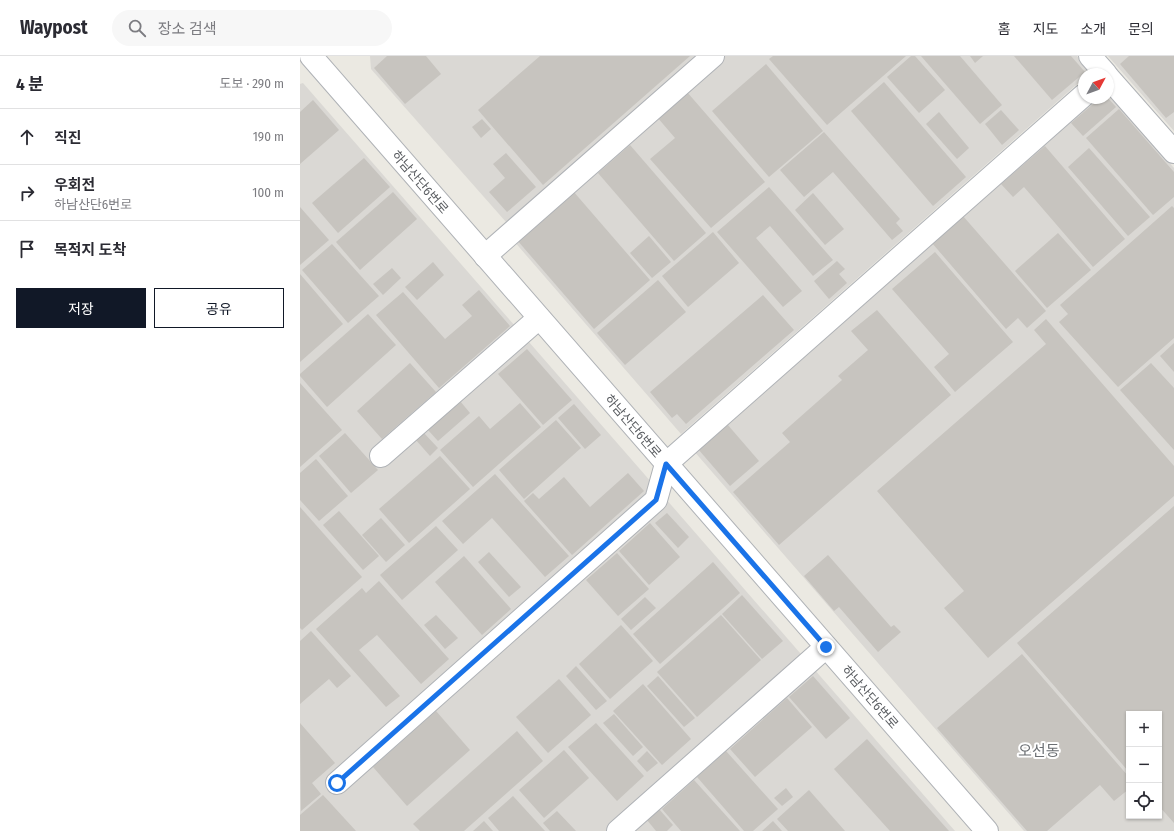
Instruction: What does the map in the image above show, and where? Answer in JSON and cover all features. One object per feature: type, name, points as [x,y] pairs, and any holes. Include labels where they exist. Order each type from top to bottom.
[{"type":"street","name":"하남산단6번로","points":[[311,56],[987,831]]},
{"type":"street","points":[[485,256],[713,56]]},
{"type":"street","points":[[1090,56],[1101,68]]},
{"type":"street","points":[[1114,84],[1174,152]]},
{"type":"street","points":[[337,783],[656,500],[666,464],[1078,100]]},
{"type":"street","points":[[381,456],[539,318]]},
{"type":"street","points":[[618,831],[826,647]]},
{"type":"shaded area","points":[[370,56],[699,56],[506,222],[371,69]]},
{"type":"shaded area","points":[[723,56],[1077,56],[1088,68],[1078,68],[1078,83],[681,434],[513,240]]},
{"type":"shaded area","points":[[1108,56],[1174,56],[1174,131]]},
{"type":"shaded area","points":[[303,83],[955,831],[300,831],[300,84]]},
{"type":"shaded area","points":[[1114,100],[1174,168],[1174,831],[1024,831],[693,450],[924,246],[1089,104],[1114,104]]},
{"type":"building","points":[[387,56],[426,56],[441,74],[405,104],[374,68]]},
{"type":"building","points":[[540,56],[690,56],[543,185],[478,110]]},
{"type":"building","points":[[773,56],[906,56],[827,125],[769,59]]},
{"type":"building","points":[[911,56],[915,56],[945,90],[919,113],[887,77]]},
{"type":"building","points":[[921,56],[960,56],[1002,105],[980,124]]},
{"type":"building","points":[[970,56],[983,56],[975,63]]},
{"type":"building","points":[[1014,56],[1071,56],[1082,68],[1078,68],[1078,78],[1052,100]]},
{"type":"building","points":[[1129,56],[1174,56],[1174,112],[1166,118],[1120,64]]},
{"type":"building","points":[[766,64],[823,131],[769,177],[712,111]]},
{"type":"building","points":[[884,82],[966,177],[933,206],[851,111]]},
{"type":"building","points":[[687,92],[765,182],[711,228],[650,159],[675,138],[657,117]]},
{"type":"building","points":[[313,100],[339,130],[300,164],[300,112]]},
{"type":"building","points":[[1093,104],[1113,104],[1116,107],[1083,136],[1071,123]]},
{"type":"building","points":[[1119,109],[1174,172],[1174,197],[1153,215],[1086,138]]},
{"type":"building","points":[[1001,110],[1019,130],[1002,145],[985,124]]},
{"type":"building","points":[[939,112],[969,148],[957,159],[926,124]]},
{"type":"building","points":[[482,119],[491,129],[481,138],[472,127]]},
{"type":"building","points":[[824,132],[900,219],[896,223],[903,231],[892,240],[833,172],[804,197],[780,170]]},
{"type":"building","points":[[630,145],[706,233],[674,261],[598,173]]},
{"type":"building","points":[[1045,146],[1125,239],[1093,267],[1024,187],[1013,197],[1001,184]]},
{"type":"building","points":[[1089,148],[1150,217],[1128,236],[1068,167]]},
{"type":"building","points":[[506,153],[536,187],[507,212],[489,192],[505,178],[493,164]]},
{"type":"building","points":[[364,158],[390,187],[338,233],[312,203]]},
{"type":"building","points":[[769,187],[833,260],[813,276],[770,226],[756,238],[802,291],[783,307],[717,232]]},
{"type":"building","points":[[573,191],[650,280],[594,329],[517,240]]},
{"type":"building","points":[[393,192],[417,219],[360,270],[336,242]]},
{"type":"building","points":[[813,193],[844,229],[825,245],[795,210]]},
{"type":"building","points":[[1172,206],[1174,208],[1174,338],[1118,387],[1059,322],[1068,314],[1060,305]]},
{"type":"building","points":[[300,207],[329,240],[300,265]]},
{"type":"building","points":[[963,216],[1046,311],[1027,328],[1018,318],[1006,329],[932,243]]},
{"type":"building","points":[[713,232],[739,263],[688,307],[662,276]]},
{"type":"building","points":[[1058,233],[1091,270],[1047,308],[1015,271]]},
{"type":"building","points":[[649,236],[671,262],[652,278],[630,253]]},
{"type":"building","points":[[332,244],[379,296],[348,323],[302,270]]},
{"type":"building","points":[[935,252],[1013,342],[955,392],[934,367],[949,354],[892,289]]},
{"type":"building","points":[[837,261],[845,269],[839,274],[847,283],[829,299],[814,281]]},
{"type":"building","points":[[433,262],[444,275],[417,300],[405,287]]},
{"type":"building","points":[[392,268],[401,278],[383,295],[373,284]]},
{"type":"building","points":[[300,274],[343,324],[300,362]]},
{"type":"building","points":[[658,280],[686,312],[625,365],[597,333]]},
{"type":"building","points":[[479,290],[510,326],[439,388],[376,315],[403,292],[445,339],[472,316],[462,305]]},
{"type":"building","points":[[763,295],[794,330],[686,424],[677,414],[672,418],[650,392]]},
{"type":"building","points":[[877,310],[951,395],[779,545],[733,492],[790,442],[782,433],[842,380],[838,376],[868,350],[851,331]]},
{"type":"building","points":[[368,314],[396,345],[327,407],[300,376],[300,374]]},
{"type":"building","points":[[1046,319],[1174,466],[1174,496],[988,658],[944,608],[964,591],[877,491],[1046,344],[1034,330]]},
{"type":"building","points":[[1174,343],[1174,372],[1160,356]]},
{"type":"building","points":[[527,349],[572,400],[543,425],[498,374]]},
{"type":"building","points":[[410,363],[436,392],[382,439],[357,411]]},
{"type":"building","points":[[1151,363],[1174,388],[1174,450],[1120,390]]},
{"type":"building","points":[[300,383],[342,430],[300,467]]},
{"type":"building","points":[[460,401],[470,413],[438,441],[428,430]]},
{"type":"building","points":[[520,403],[541,427],[473,487],[440,450],[479,416],[490,429]]},
{"type":"building","points":[[574,404],[601,435],[585,449],[558,418]]},
{"type":"building","points":[[556,420],[581,448],[524,499],[499,470]]},
{"type":"building","points":[[727,424],[759,461],[730,486],[698,449]]},
{"type":"building","points":[[423,432],[438,448],[430,456],[415,439]]},
{"type":"building","points":[[345,433],[378,470],[351,493],[319,456]]},
{"type":"building","points":[[440,456],[470,489],[409,543],[379,509]]},
{"type":"building","points":[[316,459],[348,496],[319,521],[300,500],[300,473]]},
{"type":"building","points":[[628,473],[644,491],[572,555],[524,501],[533,493],[539,499],[564,477],[590,507]]},
{"type":"building","points":[[495,474],[569,556],[545,577],[492,518],[463,544],[442,521]]},
{"type":"building","points":[[1174,506],[1174,823],[1162,809],[1162,711],[1126,711],[1126,769],[1017,643]]},
{"type":"building","points":[[300,507],[362,577],[302,630],[300,628]]},
{"type":"building","points":[[339,511],[379,556],[363,570],[323,525]]},
{"type":"building","points":[[667,513],[689,537],[678,548],[655,523]]},
{"type":"building","points":[[381,518],[405,545],[386,562],[362,535]]},
{"type":"building","points":[[650,523],[680,557],[649,585],[619,551]]},
{"type":"building","points":[[436,526],[458,550],[402,600],[380,575]]},
{"type":"building","points":[[489,552],[521,587],[509,597],[478,562]]},
{"type":"building","points":[[617,553],[649,589],[618,616],[586,580]]},
{"type":"building","points":[[828,555],[891,627],[894,625],[901,632],[878,652],[839,607],[834,611],[804,576]]},
{"type":"building","points":[[464,556],[511,609],[482,635],[435,582]]},
{"type":"building","points":[[713,562],[740,593],[660,664],[633,634]]},
{"type":"building","points":[[379,581],[449,659],[421,684],[377,635],[359,650],[400,696],[386,707],[316,629],[362,588],[366,593]]},
{"type":"building","points":[[742,595],[783,641],[762,659],[722,614]]},
{"type":"building","points":[[645,597],[656,608],[631,630],[621,619]]},
{"type":"building","points":[[436,615],[458,638],[445,649],[424,625]]},
{"type":"building","points":[[721,615],[761,660],[697,717],[657,672]]},
{"type":"building","points":[[621,625],[653,661],[610,699],[579,664]]},
{"type":"building","points":[[311,631],[351,676],[337,688],[329,679],[300,704],[300,641]]},
{"type":"building","points":[[1022,654],[1126,774],[1126,791],[1114,801],[1100,785],[1047,831],[1027,831],[937,728]]},
{"type":"building","points":[[576,666],[607,701],[596,710],[566,676]]},
{"type":"building","points":[[658,676],[695,718],[684,727],[647,686]]},
{"type":"building","points":[[813,676],[850,718],[826,739],[789,697]]},
{"type":"building","points":[[559,679],[591,715],[548,753],[516,717]]},
{"type":"building","points":[[643,684],[691,739],[662,765],[613,711]]},
{"type":"building","points":[[787,698],[812,727],[755,777],[730,749]]},
{"type":"building","points":[[436,711],[470,750],[407,806],[373,767]]},
{"type":"building","points":[[614,714],[643,747],[633,756],[603,723]]},
{"type":"building","points":[[300,723],[335,763],[312,783],[321,794],[301,811]]},
{"type":"building","points":[[596,723],[644,776],[617,801],[568,747]]},
{"type":"building","points":[[517,731],[543,761],[464,831],[420,831],[413,824]]},
{"type":"building","points":[[867,739],[949,831],[890,831],[834,769]]},
{"type":"building","points":[[564,750],[589,778],[544,818],[519,790]]},
{"type":"building","points":[[647,751],[658,763],[647,772],[637,761]]},
{"type":"building","points":[[726,751],[778,809],[753,831],[744,831],[697,777]]},
{"type":"building","points":[[694,780],[740,831],[681,831],[662,809]]},
{"type":"building","points":[[786,788],[793,797],[782,806],[774,798]]},
{"type":"building","points":[[809,790],[845,831],[788,831],[777,819]]},
{"type":"building","points":[[323,795],[356,831],[300,831],[300,815]]},
{"type":"building","points":[[513,796],[545,831],[499,831],[488,818]]},
{"type":"building","points":[[659,809],[673,825],[667,831],[656,831],[647,820]]},
{"type":"building","points":[[557,811],[576,831],[550,831],[543,823]]},
{"type":"building","points":[[484,821],[493,831],[473,831]]},
{"type":"building","points":[[773,821],[782,831],[762,831]]},
{"type":"district","name":"오선동","points":[[1039,751]]},
{"type":"route","points":[[337,783],[656,500],[666,464],[826,647]]}]
